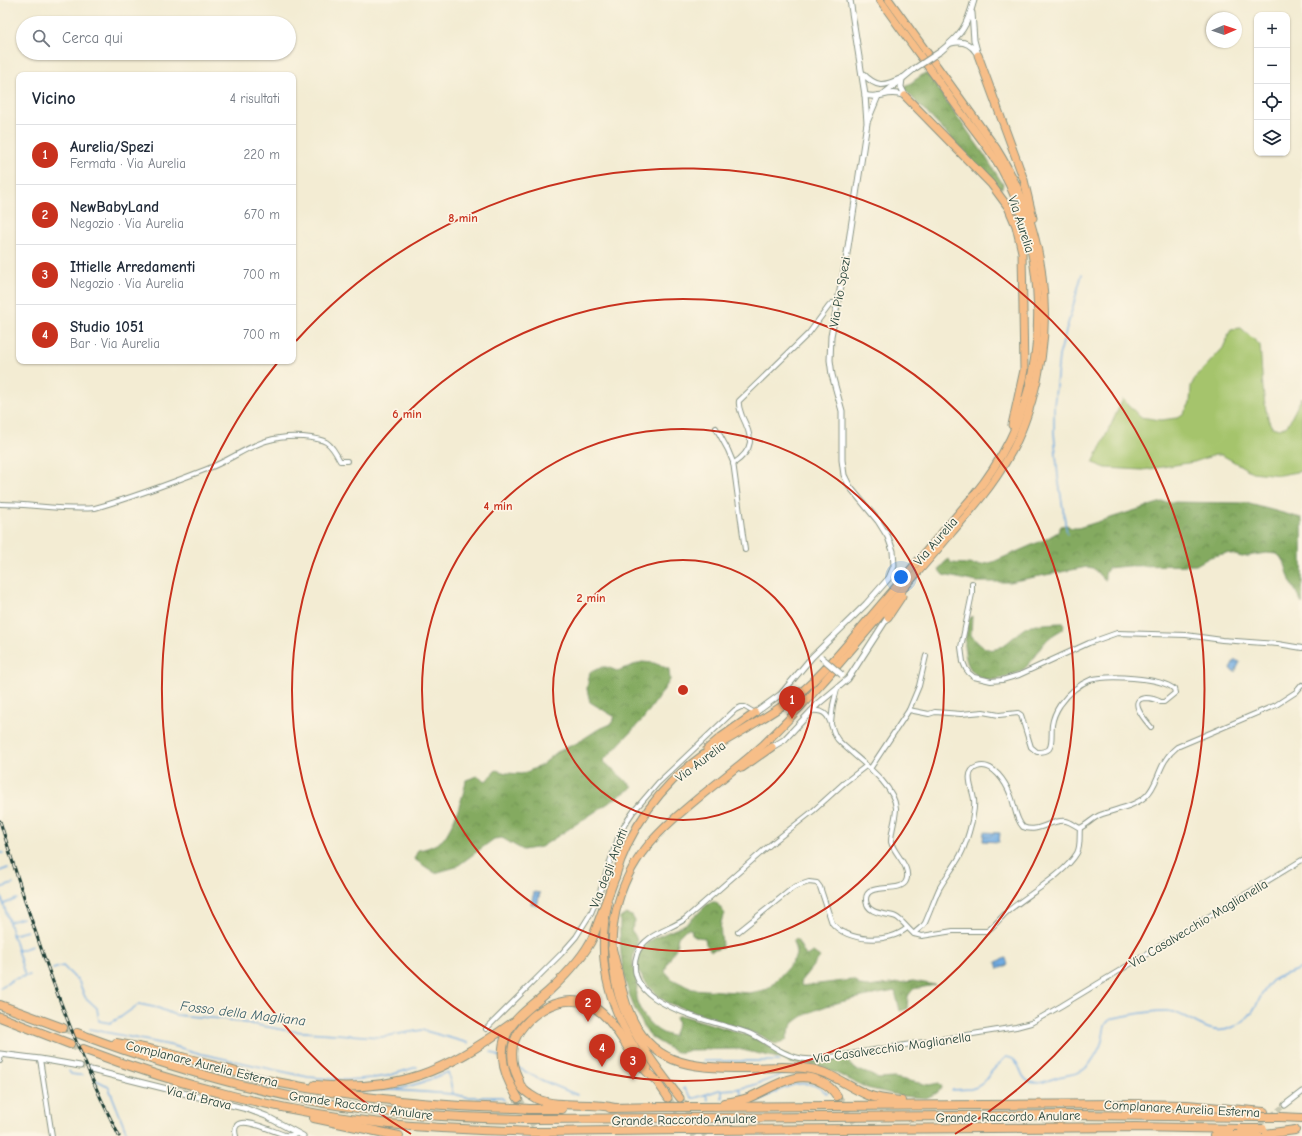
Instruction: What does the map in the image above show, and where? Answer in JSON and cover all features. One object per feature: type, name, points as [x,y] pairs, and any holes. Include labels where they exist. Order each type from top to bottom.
[{"type":"highway","name":"Via Aurelia","points":[[668,1098],[637,1053],[624,1031],[611,999],[606,980],[603,956],[603,929],[616,874],[630,839],[650,807],[668,785],[703,756],[784,705],[812,682],[850,640],[974,495],[996,466],[1010,439],[1020,415],[1034,360],[1037,332],[1037,291],[1034,263],[1026,231],[1010,188],[992,154],[880,0]]},
{"type":"highway","name":"Via Aurelia","points":[[680,1098],[629,1023],[620,1000],[612,963],[612,949],[614,922],[624,885],[635,863],[662,829],[762,746],[846,656],[969,513],[994,481],[1010,456],[1026,418],[1038,375],[1044,333],[1044,285],[1037,246],[1024,204],[1007,165],[996,148],[889,0]]},
{"type":"highway","points":[[978,55],[1024,180],[1032,210],[1037,246]]},
{"type":"highway","points":[[905,96],[991,184],[1008,207],[1018,232],[1022,252],[1024,370],[1010,439]]},
{"type":"highway","points":[[888,617],[927,562]]},
{"type":"highway","points":[[703,756],[721,737],[755,713]]},
{"type":"highway","points":[[724,778],[772,748]]},
{"type":"highway","points":[[275,1082],[288,1081],[336,1087],[384,1084],[403,1081],[434,1071],[460,1058],[519,1017],[549,991],[575,963],[593,937],[616,874]]},
{"type":"highway","points":[[612,949],[624,997],[634,1024],[652,1046],[675,1060],[698,1067],[795,1067],[812,1069],[835,1077],[868,1095],[894,1101],[1001,1101],[1021,1104]]},
{"type":"highway","points":[[615,1108],[596,1104],[558,1104],[542,1101],[523,1089],[514,1068],[512,1052],[513,1045],[519,1031],[536,1014],[558,1002],[570,1000],[594,1007],[605,1016],[642,1068],[658,1082]]},
{"type":"highway","points":[[0,1004],[63,1028]]},
{"type":"highway","points":[[518,1098],[505,1075],[502,1052],[509,1031],[519,1017]]},
{"type":"highway","points":[[0,1018],[70,1044]]},
{"type":"highway","name":"Complanare Aurelia Esterna","points":[[81,1034],[162,1052],[275,1082],[335,1093],[394,1101],[461,1107],[529,1109],[1127,1104],[1177,1105],[1302,1117]]},
{"type":"highway","name":"Grande Raccordo Anulare","points":[[81,1034],[143,1057],[244,1086],[353,1107],[455,1117],[536,1120],[1260,1114]]},
{"type":"highway","name":"Grande Raccordo Anulare","points":[[83,1049],[146,1071],[212,1090],[277,1106],[389,1124],[453,1130],[545,1132],[1136,1127],[1299,1130]]},
{"type":"highway","points":[[701,1107],[744,1099],[785,1080],[799,1077],[812,1078],[820,1081],[830,1087],[837,1096]]},
{"type":"highway","points":[[277,1106],[297,1114],[399,1136]]},
{"type":"highway","points":[[1214,1136],[1257,1135],[1299,1130]]},
{"type":"street","name":"Via Pio Spezi","points":[[816,653],[866,604],[889,578],[893,570],[894,558],[888,537],[878,521],[848,485],[843,468],[842,411],[832,376],[830,356],[831,336],[838,303],[867,123],[865,92],[850,0]]},
{"type":"street","points":[[884,94],[902,78],[950,43],[966,26],[974,0]]},
{"type":"street","points":[[972,8],[974,40],[978,55]]},
{"type":"street","points":[[950,43],[960,42],[967,44],[974,49],[978,55]]},
{"type":"street","points":[[862,73],[876,85]]},
{"type":"street","points":[[902,78],[885,85],[876,85],[865,92],[872,97],[894,93],[905,96]]},
{"type":"street","points":[[902,78],[901,89],[905,96]]},
{"type":"street","points":[[867,123],[878,96]]},
{"type":"street","points":[[733,464],[747,452],[751,442],[749,432],[739,407],[739,403],[742,398],[809,333],[829,306],[834,302],[838,303]]},
{"type":"street","points":[[716,428],[728,450],[733,464],[745,550]]},
{"type":"street","points":[[0,504],[17,504],[79,510],[95,508],[208,469],[256,444],[270,439],[288,436],[324,441],[331,445],[340,462],[347,461]]},
{"type":"street","points":[[972,583],[972,594],[961,647],[966,669],[974,677],[982,680],[1002,680],[1019,675],[1090,643],[1118,633],[1186,634],[1222,640],[1278,644],[1302,648]]},
{"type":"street","points":[[772,748],[788,736],[811,711],[848,679],[888,617]]},
{"type":"street","points":[[755,713],[781,694],[816,653],[848,679]]},
{"type":"street","name":"Via Casalvecchio Maglianella","points":[[926,656],[919,686],[909,710],[868,768],[844,783],[807,816],[771,844],[686,919],[674,927],[651,937],[644,942],[636,957],[636,972],[641,984],[653,997],[672,1009],[749,1033],[787,1054],[809,1060],[1016,1027],[1035,1021],[1061,1006],[1302,860]]},
{"type":"street","points":[[909,710],[929,714],[939,712],[961,714],[983,712],[999,716],[1018,713],[1022,718],[1032,747],[1037,752],[1042,752],[1048,749],[1053,718],[1058,707],[1069,693],[1080,685],[1090,680],[1099,679],[1145,678],[1170,685],[1174,688],[1175,693],[1164,702],[1161,702],[1155,698],[1139,699],[1137,703],[1138,710],[1151,727]]},
{"type":"street","points":[[1080,828],[1099,815],[1135,803],[1147,796],[1165,759],[1177,747],[1276,704],[1296,692],[1302,685]]},
{"type":"street","points":[[831,723],[837,689]]},
{"type":"street","name":"Via degli Arlotti","points":[[486,1029],[576,937],[587,920],[595,903],[618,838],[625,824],[642,801],[658,783],[740,707],[745,707],[755,713]]},
{"type":"street","points":[[811,711],[820,711],[829,717],[833,733],[838,740],[886,785],[894,797],[896,811],[892,843],[906,870],[906,881],[902,886],[882,888],[869,892],[866,896],[866,902],[870,908],[877,913],[897,917],[914,934],[922,936],[953,931],[987,931],[992,928],[1006,913],[1055,875],[1072,859],[1078,852],[1080,828]]},
{"type":"street","points":[[914,934],[917,929],[922,927],[925,923],[939,890],[960,856],[967,838],[974,809],[974,799],[969,778],[970,772],[973,769],[982,766],[987,767],[999,776],[1011,795],[1016,816],[1023,827],[1032,830],[1054,822],[1065,821],[1080,828]]},
{"type":"street","points":[[738,932],[794,888],[809,882],[818,883],[832,923],[836,928],[845,934],[882,938],[896,935],[907,928]]},
{"type":"street","points":[[0,1061],[0,1054],[80,1066]]},
{"type":"street","points":[[40,1059],[52,1136]]},
{"type":"street","name":"Via di Brava","points":[[92,1070],[247,1109],[266,1116],[300,1135]]},
{"type":"street","points":[[1285,1105],[1302,1092]]},
{"type":"street","points":[[236,1136],[234,1132],[236,1127],[246,1122],[284,1135],[300,1135]]},
{"type":"green space","points":[[925,73],[929,76],[983,153],[1003,184],[1002,188],[998,188],[906,91],[905,87]]},
{"type":"green space","points":[[1241,328],[1260,345],[1264,400],[1266,411],[1272,427],[1279,429],[1287,426],[1302,397],[1302,471],[1280,475],[1252,472],[1222,455],[1215,455],[1194,462],[1143,470],[1106,468],[1093,463],[1123,399],[1140,417],[1161,420],[1177,418],[1184,413],[1190,403],[1191,386],[1195,378],[1223,348],[1231,329]]},
{"type":"green space","points":[[1162,502],[1246,503],[1301,518],[1302,604],[1290,580],[1284,561],[1277,554],[1266,553],[1242,557],[1227,553],[1210,557],[1196,565],[1127,566],[1108,568],[1105,574],[1105,581],[1093,568],[1087,567],[1009,582],[977,582],[943,575],[939,570],[949,559],[951,563],[980,565],[993,562],[1046,539],[1058,532],[1061,526],[1067,525],[1071,528],[1078,528]]},
{"type":"green space","points":[[972,616],[971,635],[982,646],[992,650],[1002,646],[1027,627],[1064,623],[1063,629],[1048,639],[1029,664],[1020,672],[999,679],[990,680],[976,675],[971,670],[966,658],[965,643],[967,627]]},
{"type":"green space","points":[[642,662],[654,663],[669,669],[670,680],[643,719],[603,761],[633,787],[541,847],[523,850],[502,838],[494,839],[456,867],[435,873],[414,859],[418,850],[433,846],[445,837],[457,812],[466,780],[478,776],[486,781],[496,770],[506,773],[522,774],[542,765],[557,752],[577,743],[597,730],[611,724],[615,717],[590,702],[587,689],[590,672],[605,667],[617,671]]},
{"type":"green space","points":[[710,902],[716,902],[725,914],[721,922],[720,930],[722,948],[711,951],[706,944],[705,938],[697,937],[692,934],[691,929],[686,929],[678,937],[676,948],[665,971],[672,979],[692,989],[750,993],[768,989],[789,967],[795,958],[796,952],[793,941],[796,938],[806,956],[813,952],[820,957],[800,982],[802,986],[852,980],[857,982],[860,986],[868,987],[913,981],[935,985],[913,989],[908,996],[907,1009],[900,1011],[895,991],[856,998],[826,1006],[801,1017],[793,1024],[786,1040],[776,1044],[762,1036],[668,1003],[654,992],[647,984],[638,968],[637,960],[639,952],[646,944],[687,923]]},
{"type":"green space","points":[[626,914],[632,916],[635,921],[631,930],[635,935],[637,942],[633,956],[637,983],[636,998],[641,1011],[649,1023],[660,1032],[673,1036],[678,1023],[676,1018],[677,1016],[684,1016],[757,1038],[779,1053],[794,1058],[819,1061],[847,1057],[851,1066],[878,1079],[895,1078],[929,1085],[939,1083],[942,1087],[937,1093],[926,1098],[901,1096],[867,1088],[821,1066],[790,1063],[783,1059],[738,1049],[689,1050],[676,1052],[670,1049],[649,1035],[635,1009],[626,984],[621,958],[620,918]]},
{"type":"water","points":[[1235,660],[1240,662],[1235,672],[1230,669]]},
{"type":"water","points":[[984,832],[1000,833],[999,842],[983,841]]},
{"type":"water","points":[[534,892],[540,893],[537,906],[531,904]]},
{"type":"water","points":[[1006,958],[1008,965],[998,969],[996,962]]},
{"type":"waterway","points":[[1067,534],[1058,477],[1054,432],[1054,406],[1059,356],[1082,274]]},
{"type":"waterway","points":[[0,871],[8,868]]},
{"type":"waterway","points":[[0,888],[13,884]]},
{"type":"waterway","points":[[0,892],[25,976]]},
{"type":"waterway","points":[[4,904],[17,899]]},
{"type":"waterway","points":[[9,922],[23,918]]},
{"type":"waterway","points":[[12,935],[27,931]]},
{"type":"waterway","points":[[18,951],[32,946]]},
{"type":"waterway","name":"Fosso della Magliana","points":[[53,969],[63,966],[79,982],[85,997],[97,1008],[99,1021],[110,1023],[139,1004],[158,1008],[175,1015],[223,1019],[290,1031],[381,1037],[422,1030],[468,1043]]},
{"type":"waterway","name":"Fosso della Magliana","points":[[952,1090],[971,1089],[977,1087],[983,1083],[992,1071],[1006,1057],[1015,1060],[1025,1079],[1036,1083],[1082,1071],[1089,1065],[1098,1050],[1107,1022],[1114,1018],[1148,1012],[1168,1011],[1184,1016],[1214,1030],[1222,1030],[1237,1026],[1246,1019],[1256,1006],[1264,990],[1272,981],[1279,976],[1302,968]]},
{"type":"waterway","name":"Fosso della Magliana","points":[[0,988],[14,979],[30,975]]},
{"type":"waterway","points":[[90,1029],[174,1046],[202,1054],[308,1077],[345,1080],[373,1078],[387,1076],[417,1067]]},
{"type":"waterway","name":"Fosso della Magliana","points":[[491,1052],[500,1057]]},
{"type":"waterway","points":[[704,1061],[779,1061]]},
{"type":"waterway","name":"Fosso della Magliana","points":[[517,1067],[539,1079],[577,1095]]},
{"type":"waterway","points":[[683,1089],[684,1088],[692,1098],[695,1098],[719,1090],[751,1086],[790,1072],[791,1070]]},
{"type":"waterway","points":[[69,1071],[71,1074],[78,1075]]},
{"type":"waterway","points":[[396,1090],[423,1082],[448,1072],[453,1094]]},
{"type":"waterway","points":[[96,1080],[109,1088],[128,1136]]},
{"type":"waterway","points":[[758,1102],[793,1085],[812,1085],[824,1091]]},
{"type":"waterway","points":[[740,1089],[742,1097]]},
{"type":"waterway","points":[[354,1091],[393,1090],[453,1094],[467,1097],[501,1097],[504,1100]]},
{"type":"waterway","points":[[722,1090],[722,1098]]},
{"type":"waterway","points":[[706,1095],[708,1100]]},
{"type":"tunnel","points":[[63,1028],[77,1033]]},
{"type":"tunnel","points":[[70,1044],[83,1049]]},
{"type":"tunnel","points":[[80,1066],[91,1070]]},
{"type":"tunnel","points":[[837,1096],[864,1136]]},
{"type":"tunnel","points":[[518,1098],[541,1136]]},
{"type":"tunnel","points":[[668,1098],[695,1136]]},
{"type":"tunnel","points":[[680,1098],[706,1136]]},
{"type":"tunnel","points":[[1254,1129],[1285,1105]]},
{"type":"railway","points":[[0,821],[25,902],[53,981],[84,1059],[119,1136]]},
{"type":"place","name":"Aurelia/Spezi","points":[[792,719]]},
{"type":"place","name":"NewBabyLand","points":[[588,1022]]},
{"type":"place","name":"Studio 1051","points":[[602,1067]]},
{"type":"place","name":"Ittielle Arredamenti","points":[[633,1080]]}]
